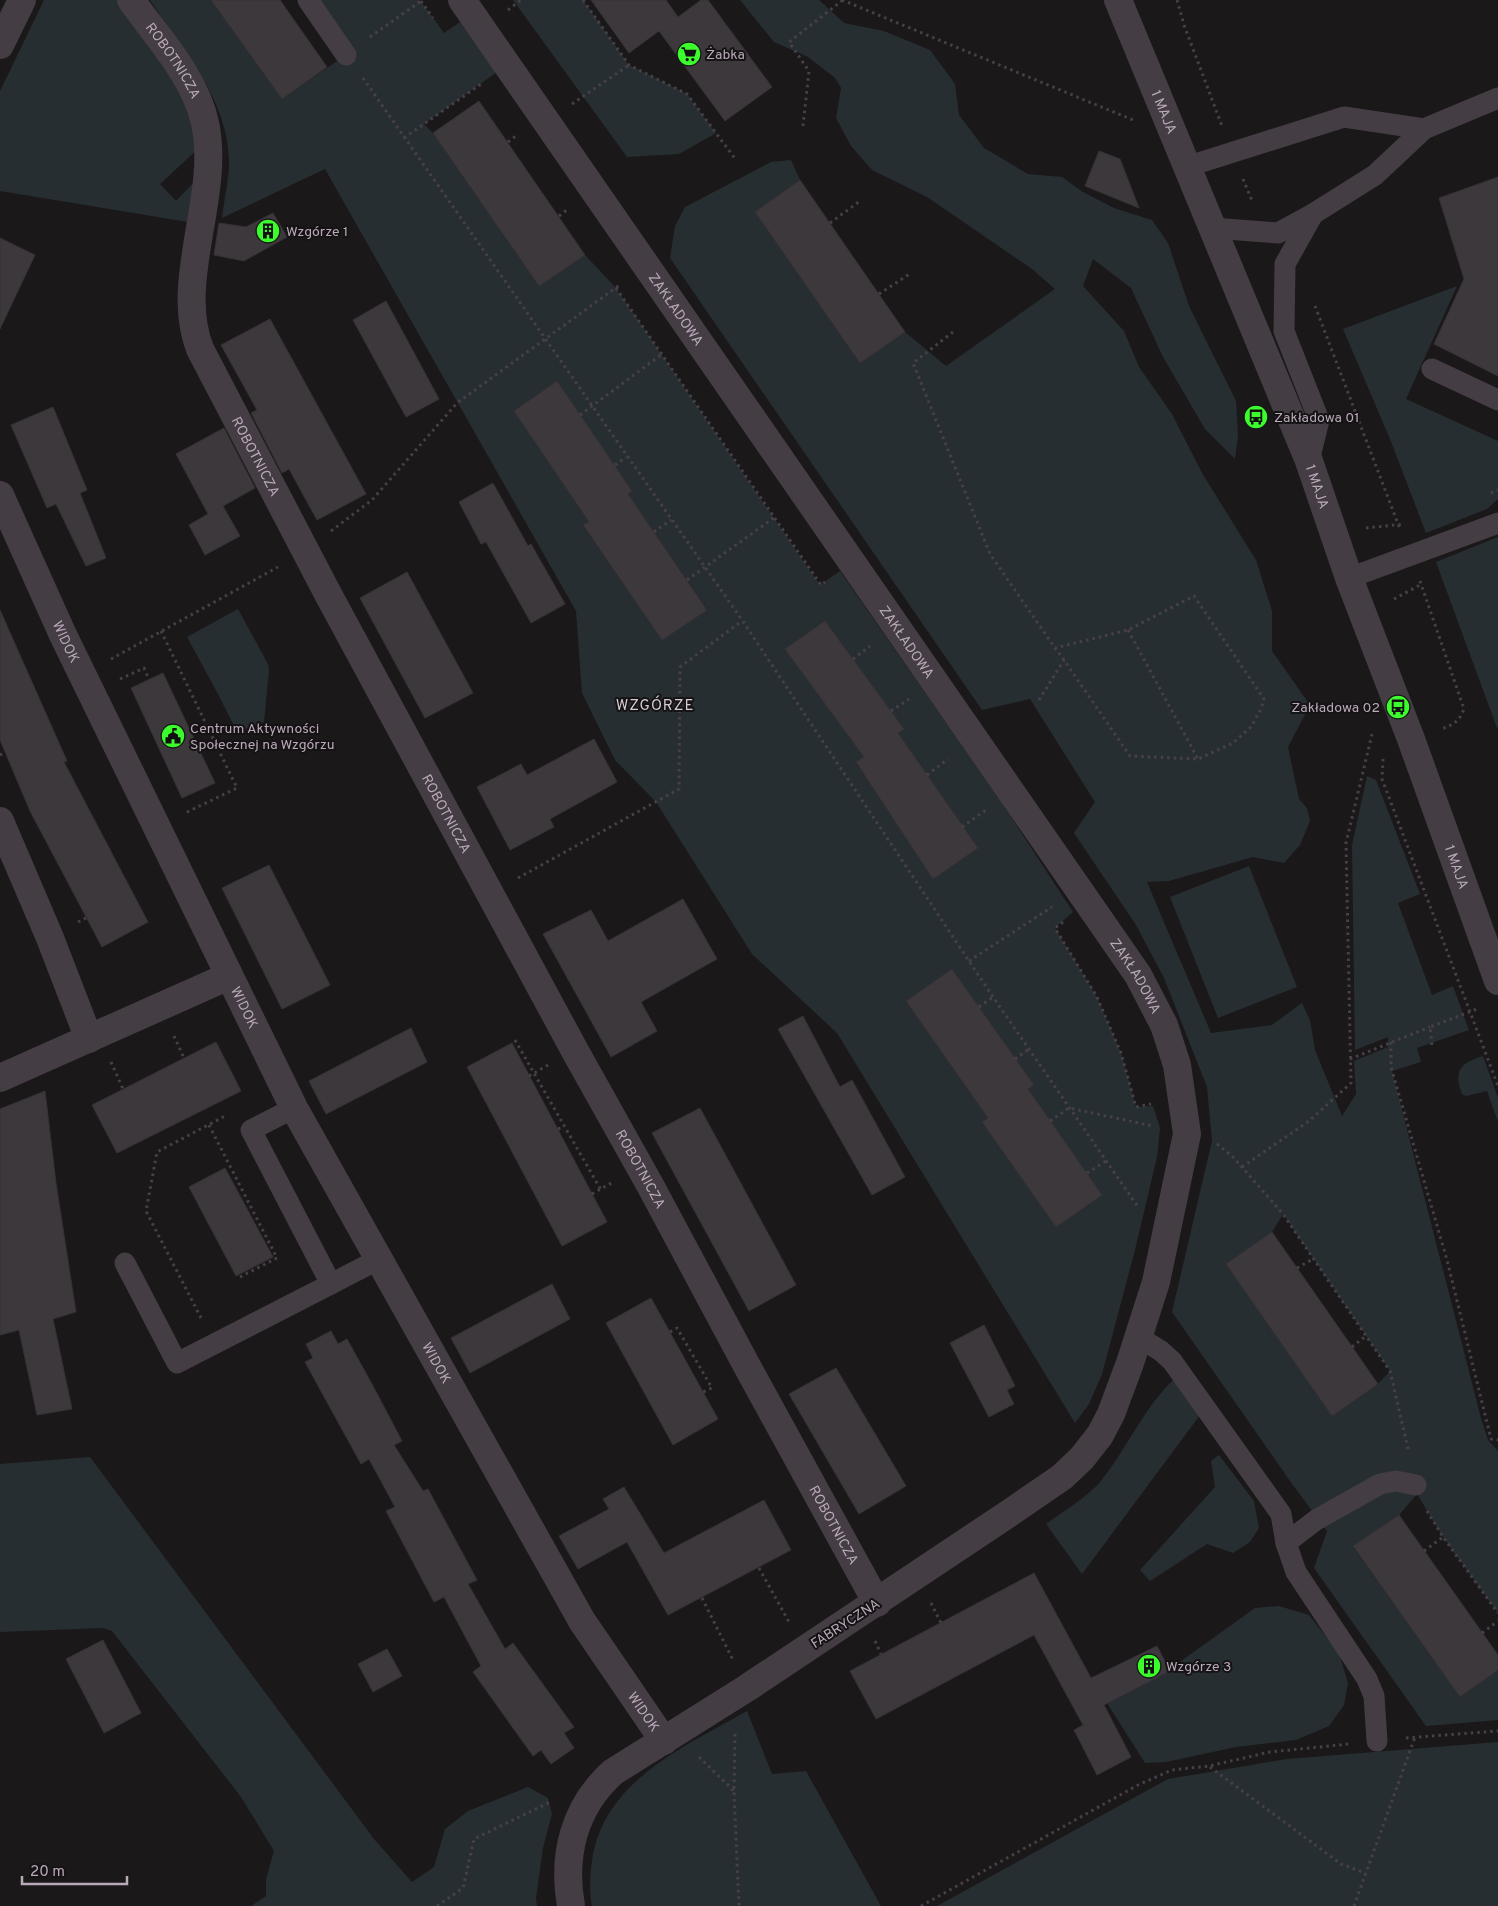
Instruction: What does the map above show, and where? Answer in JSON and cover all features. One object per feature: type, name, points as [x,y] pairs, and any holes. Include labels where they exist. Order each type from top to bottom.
[{"type":"street","points":[[0,45],[22,0]]},
{"type":"street","name":"ROBOTNICZA","points":[[131,0],[193,88],[206,123],[208,157],[205,205],[194,275],[192,303],[198,343],[575,1051],[877,1603]]},
{"type":"street","name":"ZAKŁADOWA","points":[[462,0],[1138,975],[1164,1024],[1177,1065],[1187,1134],[1164,1244],[1140,1338]]},
{"type":"street","name":"1 MAJA","points":[[1118,0],[1309,460],[1349,578],[1411,739],[1498,981]]},
{"type":"street","name":"WIDOK","points":[[0,495],[62,635],[294,1108],[582,1622],[670,1737]]},
{"type":"street","points":[[0,821],[98,1048]]},
{"type":"street","name":"WIDOK","points":[[0,1078],[98,1048],[229,976]]},
{"type":"street","name":"FABRYCZNA","points":[[571,1906],[567,1883],[568,1858],[573,1833],[584,1807],[602,1782],[613,1772],[742,1692],[877,1603],[1062,1477],[1082,1458],[1100,1435],[1111,1414],[1140,1338]]},
{"type":"lane","points":[[308,0],[346,55]]},
{"type":"lane","points":[[1212,228],[1278,233],[1313,214],[1375,175],[1424,129],[1498,98]]},
{"type":"lane","points":[[1186,167],[1344,117],[1424,129]]},
{"type":"lane","points":[[1309,460],[1319,420],[1284,331],[1284,284],[1285,264],[1313,214]]},
{"type":"lane","points":[[1432,369],[1498,400]]},
{"type":"lane","points":[[1349,578],[1498,523]]},
{"type":"lane","points":[[294,1108],[251,1130],[331,1284]]},
{"type":"lane","points":[[126,1263],[177,1363],[379,1259]]},
{"type":"lane","points":[[1140,1338],[1161,1351],[1172,1361],[1281,1514],[1286,1543],[1296,1572],[1367,1679],[1374,1696],[1377,1741]]},
{"type":"lane","points":[[1286,1543],[1316,1520],[1380,1484],[1396,1482],[1416,1485]]},
{"type":"path","points":[[384,27],[420,0]]},
{"type":"path","points":[[516,4],[521,0]]},
{"type":"path","points":[[583,0],[629,65],[687,94],[736,160]]},
{"type":"path","points":[[803,126],[809,71],[789,42],[842,0],[1136,121]]},
{"type":"path","points":[[1177,0],[1184,25],[1224,129]]},
{"type":"path","points":[[404,138],[507,65]]},
{"type":"path","points":[[582,97],[629,65]]},
{"type":"path","points":[[367,84],[626,457],[742,620],[993,997],[1164,1244]]},
{"type":"path","points":[[1242,177],[1255,208]]},
{"type":"path","points":[[830,223],[860,201]]},
{"type":"path","points":[[879,294],[911,273]]},
{"type":"path","points":[[616,288],[821,585],[852,563]]},
{"type":"path","points":[[306,549],[372,500],[457,403],[602,298]]},
{"type":"path","points":[[1313,300],[1402,533]]},
{"type":"path","points":[[953,332],[913,363],[990,554],[1055,648],[1064,660],[1130,756],[1198,759],[1232,743],[1251,727],[1264,699],[1194,596],[1128,630],[1055,648]]},
{"type":"path","points":[[580,415],[662,354]]},
{"type":"path","points":[[615,465],[626,457]]},
{"type":"path","points":[[687,580],[775,517]]},
{"type":"path","points":[[654,532],[672,520]]},
{"type":"path","points":[[1419,577],[1464,709],[1460,719],[1452,726],[1434,732]]},
{"type":"path","points":[[112,658],[254,580]]},
{"type":"path","points":[[491,893],[679,789],[680,667],[742,620]]},
{"type":"path","points":[[1128,630],[1198,759]]},
{"type":"path","points":[[157,827],[237,788],[161,631]]},
{"type":"path","points":[[1039,700],[1064,660]]},
{"type":"path","points":[[112,683],[144,668],[149,680]]},
{"type":"path","points":[[1242,1167],[1309,1120],[1351,1084],[1346,843],[1374,726]]},
{"type":"path","points":[[1384,750],[1382,779],[1498,1086]]},
{"type":"path","points":[[0,755],[5,752]]},
{"type":"path","points":[[970,961],[1078,889]]},
{"type":"path","points":[[1069,917],[1055,928],[1097,997],[1121,1053],[1136,1108],[1157,1103]]},
{"type":"path","points":[[979,1007],[993,997]]},
{"type":"path","points":[[1350,1059],[1477,1009]]},
{"type":"path","points":[[1430,1027],[1432,1045]]},
{"type":"path","points":[[516,1040],[601,1190]]},
{"type":"path","points":[[1391,1042],[1391,1066],[1447,1260],[1491,1439],[1498,1440]]},
{"type":"path","points":[[98,1048],[123,1089]]},
{"type":"path","points":[[1015,1059],[1029,1049]]},
{"type":"path","points":[[529,1076],[539,1070]]},
{"type":"path","points":[[1050,1121],[1069,1108],[1212,1141],[1233,1157],[1282,1214],[1390,1371],[1417,1493],[1443,1537],[1498,1613]]},
{"type":"path","points":[[214,1344],[146,1211],[156,1152],[227,1116]]},
{"type":"path","points":[[209,1125],[277,1258],[238,1278]]},
{"type":"path","points":[[558,1129],[564,1127]]},
{"type":"path","points":[[1087,1173],[1106,1161]]},
{"type":"path","points":[[592,1194],[607,1186]]},
{"type":"path","points":[[1297,1268],[1313,1259]]},
{"type":"path","points":[[670,1332],[677,1328],[712,1388],[703,1392]]},
{"type":"path","points":[[1352,1347],[1367,1335]]},
{"type":"path","points":[[1424,1551],[1443,1537]]},
{"type":"path","points":[[759,1568],[805,1650]]},
{"type":"path","points":[[702,1598],[742,1692],[734,1792],[739,1906]]},
{"type":"path","points":[[1482,1633],[1498,1621]]},
{"type":"path","points":[[670,1737],[734,1792]]},
{"type":"path","points":[[1354,1906],[1415,1738]]},
{"type":"path","points":[[920,1906],[1138,1785],[1172,1770],[1209,1766],[1270,1752]]},
{"type":"path","points":[[1209,1766],[1341,1864],[1365,1873]]},
{"type":"path","points":[[437,1906],[463,1888],[474,1838],[552,1801]]},
{"type":"shaded area","points":[[44,0],[118,0],[187,99],[199,148],[160,184],[176,201],[198,178],[194,223],[0,191],[0,91]]},
{"type":"shaded area","points":[[150,0],[211,0],[282,99],[346,55],[308,0],[420,0],[444,33],[460,22],[497,72],[424,124],[433,133],[539,286],[585,255],[616,288],[820,585],[840,571],[1000,800],[1073,912],[1055,928],[1097,997],[1121,1053],[1136,1107],[1153,1106],[1160,1128],[1157,1157],[1134,1254],[1102,1374],[1089,1404],[1075,1423],[837,1033],[752,954],[656,802],[615,760],[582,693],[576,611],[325,169],[222,218],[229,161],[227,138],[221,117],[202,76]],"holes":[[[557,381],[632,491],[628,494],[707,609],[662,640],[583,526],[589,522],[514,411]],[[825,621],[904,729],[898,733],[978,848],[934,878],[856,763],[864,757],[786,649]],[[952,969],[1034,1085],[1028,1089],[1102,1195],[1056,1227],[982,1122],[988,1118],[906,1001]]]},
{"type":"shaded area","points":[[513,0],[583,0],[629,65],[687,94],[716,133],[679,154],[627,157]]},
{"type":"shaded area","points":[[740,0],[819,0],[844,23],[884,31],[930,50],[955,84],[959,115],[984,148],[1028,174],[1062,177],[1083,192],[1114,208],[1152,220],[1168,243],[1189,306],[1236,401],[1238,436],[1235,459],[1205,429],[1163,357],[1131,288],[1093,259],[1083,286],[1124,331],[1139,367],[1172,414],[1202,473],[1256,560],[1272,611],[1272,651],[1310,705],[1288,747],[1299,799],[1307,808],[1310,821],[1300,845],[1284,863],[1253,857],[1169,881],[1147,882],[1211,1033],[1272,1025],[1302,1003],[1310,1020],[1315,1050],[1342,1116],[1356,1094],[1354,1061],[1388,1047],[1388,1037],[1355,1050],[1352,845],[1367,776],[1376,780],[1420,894],[1398,903],[1432,995],[1453,986],[1469,1030],[1417,1048],[1421,1062],[1392,1071],[1482,1422],[1488,1440],[1498,1451],[1498,1613],[1443,1537],[1417,1494],[1399,1515],[1353,1547],[1460,1697],[1498,1670],[1498,1720],[1426,1726],[1314,1568],[1327,1531],[1172,1312],[1212,1141],[1207,1087],[1164,978],[1136,925],[1074,833],[1095,802],[1030,699],[982,710],[670,258],[675,226],[685,207],[771,162],[791,160],[800,180],[755,212],[860,363],[905,332],[946,366],[1055,289],[1032,269],[927,197],[872,170],[851,146],[836,118],[841,88],[835,78],[808,57],[774,42]],"holes":[[[1283,1214],[1390,1371],[1378,1384],[1332,1416],[1227,1264],[1272,1232]]]},
{"type":"shaded area","points":[[1457,286],[1406,399],[1498,441],[1498,499],[1487,509],[1426,533],[1390,439],[1343,329]]},
{"type":"shaded area","points":[[1498,537],[1498,727],[1497,728],[1436,562]]},
{"type":"shaded area","points":[[238,609],[268,664],[269,671],[264,722],[237,732],[187,637]]},
{"type":"shaded area","points":[[1249,866],[1297,987],[1218,1018],[1170,897]]},
{"type":"shaded area","points":[[1483,1056],[1498,1098],[1498,1122],[1487,1091],[1466,1096],[1462,1094],[1459,1086],[1459,1073],[1464,1065]]},
{"type":"shaded area","points":[[1181,1373],[1206,1407],[1082,1574],[1046,1524],[1082,1499],[1101,1481],[1158,1397]]},
{"type":"shaded area","points":[[1219,1455],[1254,1501],[1259,1528],[1250,1542],[1233,1553],[1207,1544],[1150,1581],[1140,1570],[1215,1487],[1211,1461]]},
{"type":"shaded area","points":[[90,1457],[374,1839],[412,1882],[434,1867],[445,1829],[468,1811],[528,1787],[548,1798],[552,1814],[543,1848],[536,1898],[537,1906],[251,1906],[266,1896],[266,1879],[274,1851],[241,1797],[112,1631],[103,1628],[0,1632],[0,1464]]},
{"type":"shaded area","points":[[1279,1606],[1309,1615],[1339,1653],[1348,1683],[1344,1705],[1329,1726],[1296,1740],[1236,1747],[1166,1762],[1145,1763],[1107,1703],[1163,1674],[1255,1608]]},
{"type":"shaded area","points":[[747,1711],[772,1774],[806,1771],[881,1906],[592,1906],[590,1883],[592,1861],[599,1833],[612,1809],[629,1788],[673,1753]]},
{"type":"shaded area","points":[[1498,1742],[1498,1906],[937,1906],[1168,1779],[1287,1759]]},
{"type":"building","points":[[211,0],[280,0],[327,67],[282,99]]},
{"type":"building","points":[[591,0],[666,0],[678,17],[701,0],[708,0],[772,87],[725,121],[659,31],[629,53]]},
{"type":"building","points":[[479,101],[585,255],[539,286],[433,133]]},
{"type":"building","points":[[1099,151],[1120,159],[1139,208],[1085,186]]},
{"type":"building","points":[[1498,177],[1498,376],[1434,344],[1464,279],[1439,198]]},
{"type":"building","points":[[800,180],[905,332],[860,363],[755,212]]},
{"type":"building","points":[[273,213],[287,237],[244,261],[214,255],[219,223],[246,227]]},
{"type":"building","points":[[0,238],[35,255],[0,329]]},
{"type":"building","points":[[386,301],[439,399],[406,417],[353,320]]},
{"type":"building","points":[[270,319],[366,494],[317,520],[289,469],[282,473],[251,413],[257,410],[221,345]]},
{"type":"building","points":[[557,381],[632,491],[628,494],[707,610],[662,640],[583,525],[589,522],[514,411]]},
{"type":"building","points":[[53,407],[87,490],[80,493],[106,558],[86,566],[56,504],[47,508],[11,425]]},
{"type":"building","points":[[224,428],[255,488],[223,506],[240,536],[205,555],[189,525],[208,514],[176,454]]},
{"type":"building","points":[[493,483],[528,546],[531,544],[565,604],[531,623],[486,542],[481,544],[459,502]]},
{"type":"building","points":[[407,572],[473,693],[425,718],[360,598]]},
{"type":"building","points":[[0,610],[67,761],[64,762],[148,922],[102,947],[30,811],[0,740]]},
{"type":"building","points":[[825,621],[904,729],[898,733],[978,848],[933,879],[856,762],[864,757],[785,649]]},
{"type":"building","name":"Centrum Aktywności Społecznej na Wzgórzu","points":[[163,673],[215,783],[182,798],[131,688]]},
{"type":"building","points":[[594,739],[617,782],[550,819],[554,827],[510,850],[477,787],[521,764],[527,775]]},
{"type":"building","points":[[269,865],[330,985],[282,1009],[222,888]]},
{"type":"building","points":[[683,899],[717,959],[641,1002],[657,1031],[611,1057],[543,934],[591,910],[608,941]]},
{"type":"building","points":[[952,969],[1034,1085],[1028,1089],[1102,1195],[1056,1227],[982,1122],[988,1118],[906,1001]]},
{"type":"building","points":[[803,1016],[840,1087],[852,1080],[905,1177],[872,1195],[778,1029]]},
{"type":"building","points":[[411,1028],[427,1062],[326,1114],[309,1081]]},
{"type":"building","points":[[216,1042],[241,1091],[117,1153],[92,1105]]},
{"type":"building","points":[[512,1043],[607,1222],[562,1246],[467,1067]]},
{"type":"building","points":[[45,1091],[56,1183],[76,1312],[53,1319],[72,1409],[37,1415],[19,1330],[0,1335],[0,1109]]},
{"type":"building","points":[[700,1108],[796,1285],[749,1311],[652,1133]]},
{"type":"building","points":[[225,1168],[273,1257],[236,1276],[189,1187]]},
{"type":"building","points":[[1272,1232],[1378,1384],[1332,1416],[1226,1264]]},
{"type":"building","points":[[552,1284],[570,1319],[470,1373],[451,1338]]},
{"type":"building","points":[[651,1298],[718,1419],[673,1445],[606,1323]]},
{"type":"building","points":[[984,1325],[1015,1386],[1007,1390],[1014,1404],[989,1417],[950,1343]]},
{"type":"building","points":[[331,1331],[338,1344],[347,1339],[372,1384],[402,1441],[394,1445],[423,1491],[428,1489],[477,1580],[468,1584],[505,1649],[513,1643],[574,1727],[564,1733],[574,1748],[551,1764],[541,1750],[533,1756],[473,1672],[481,1666],[444,1597],[434,1602],[386,1511],[395,1507],[369,1459],[361,1464],[305,1362],[313,1358],[306,1344]]},
{"type":"building","points":[[836,1368],[906,1486],[859,1514],[789,1394]]},
{"type":"building","points":[[624,1487],[664,1553],[764,1500],[791,1550],[668,1615],[627,1542],[578,1569],[559,1536],[609,1509],[603,1499]]},
{"type":"building","points":[[1399,1515],[1498,1655],[1498,1670],[1460,1697],[1353,1546]]},
{"type":"building","points":[[1034,1573],[1091,1678],[1157,1646],[1170,1671],[1104,1705],[1131,1757],[1097,1775],[1074,1730],[1083,1725],[1034,1635],[876,1719],[850,1671]]},
{"type":"building","points":[[103,1640],[141,1713],[104,1733],[66,1659]]},
{"type":"building","points":[[387,1649],[402,1676],[373,1692],[358,1664]]},
{"type":"place","name":"Żabka","points":[[689,54]]},
{"type":"place","name":"Wzgórze 1","points":[[268,231]]},
{"type":"place","name":"Zakładowa 01","points":[[1256,417]]},
{"type":"place","name":"Zakładowa 02","points":[[1398,707]]},
{"type":"place","name":"Centrum Aktywności Społecznej na Wzgórzu","points":[[173,736]]},
{"type":"place","name":"Wzgórze 3","points":[[1149,1666]]},
{"type":"district","name":"WZGÓRZE","points":[[655,705]]}]
